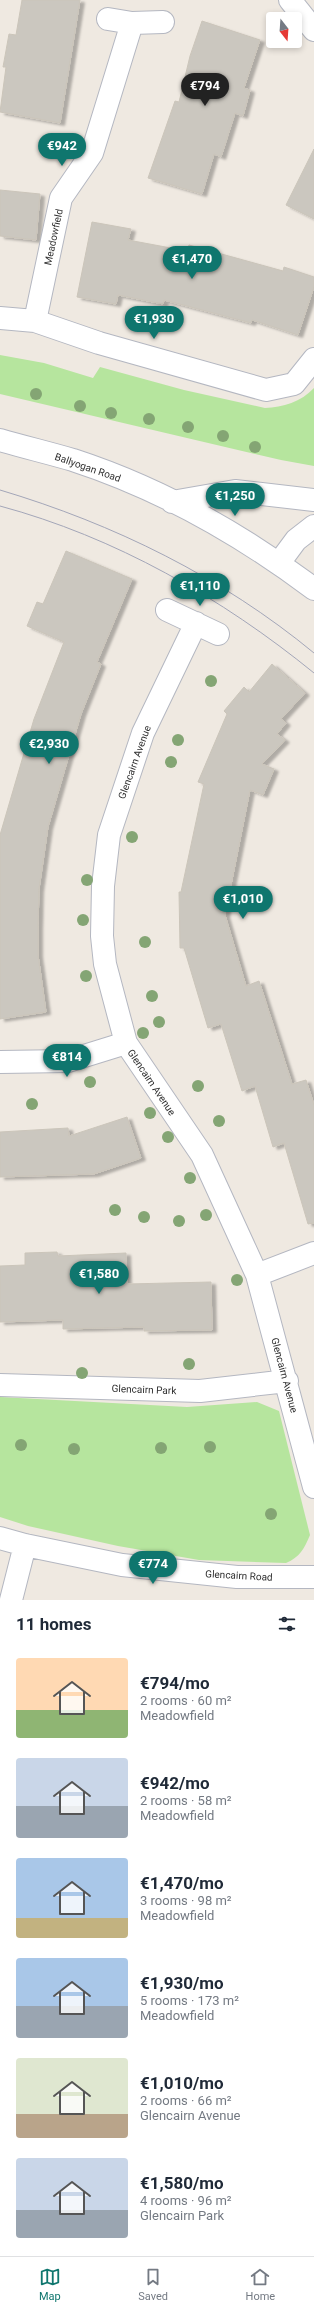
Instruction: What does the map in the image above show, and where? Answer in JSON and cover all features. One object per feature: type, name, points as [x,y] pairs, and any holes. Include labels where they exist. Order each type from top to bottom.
[{"type":"street","points":[[290,0],[314,30]]},
{"type":"street","points":[[108,19],[132,23],[163,22]]},
{"type":"street","name":"Meadowfield","points":[[35,321],[61,198],[92,153],[132,23]]},
{"type":"street","points":[[0,318],[35,321],[99,342],[266,390],[294,384],[310,367],[314,359]]},
{"type":"street","name":"Ballyogan Road","points":[[0,440],[74,461],[125,480],[172,502],[279,563],[314,589]]},
{"type":"street","points":[[172,502],[235,491],[314,500]]},
{"type":"street","points":[[279,563],[296,540],[314,526]]},
{"type":"street","points":[[167,610],[218,634]]},
{"type":"street","name":"Glencairn Avenue","points":[[196,623],[143,733],[109,835],[103,886],[102,936],[105,964],[126,1043],[202,1155],[257,1275],[287,1381],[314,1487]]},
{"type":"street","points":[[0,1062],[68,1061],[126,1043]]},
{"type":"street","points":[[257,1275],[314,1253]]},
{"type":"street","name":"Glencairn Park","points":[[0,1385],[200,1391],[287,1381]]},
{"type":"street","name":"Glencairn Road","points":[[0,1538],[25,1545],[122,1565],[237,1577],[314,1577]]},
{"type":"street","points":[[11,1600],[25,1545]]},
{"type":"green space","points":[[0,355],[44,363],[93,378],[100,367],[184,390],[265,408],[291,403],[303,397],[314,388],[314,466],[281,460],[0,394]]},
{"type":"green space","points":[[0,1397],[187,1407],[257,1402],[279,1411],[310,1535],[308,1540],[298,1555],[286,1563],[199,1560],[118,1546],[28,1526],[0,1517]]},
{"type":"building","points":[[22,0],[80,0],[60,123],[0,112],[6,67],[3,67],[9,34],[16,35]]},
{"type":"building","points":[[202,21],[260,40],[244,88],[250,90],[243,116],[235,113],[221,157],[214,154],[202,194],[148,178],[175,101],[179,102],[190,56]]},
{"type":"building","points":[[314,149],[314,219],[286,205]]},
{"type":"building","points":[[0,190],[40,194],[36,240],[0,236]]},
{"type":"building","points":[[92,222],[131,229],[128,240],[187,251],[189,245],[283,271],[284,267],[314,277],[314,287],[298,335],[252,320],[251,323],[164,300],[163,304],[118,295],[116,304],[77,297]]},
{"type":"building","points":[[66,551],[132,579],[97,662],[101,664],[81,714],[48,827],[39,889],[38,927],[38,955],[46,1012],[0,1019],[0,835],[34,719],[64,642],[27,626],[37,602],[43,604]]},
{"type":"building","points":[[272,664],[305,693],[281,719],[286,723],[277,734],[285,740],[262,764],[274,769],[263,795],[250,790],[225,915],[246,986],[259,981],[292,1084],[306,1080],[314,1105],[314,1223],[308,1224],[284,1143],[273,1147],[255,1086],[242,1091],[221,1024],[208,1028],[184,948],[180,948],[179,892],[181,892],[204,784],[198,782],[227,714],[224,711],[244,687],[249,692]]},
{"type":"building","points":[[127,1117],[141,1158],[94,1174],[0,1177],[0,1132],[68,1128],[69,1136]]},
{"type":"building","points":[[57,1252],[58,1256],[126,1253],[127,1284],[211,1282],[212,1330],[144,1331],[144,1327],[63,1329],[63,1320],[0,1322],[0,1266],[25,1265],[25,1253]]},
{"type":"tram line","points":[[0,490],[84,519],[125,536],[165,556],[242,600],[314,653]]},
{"type":"tram line","points":[[0,506],[43,519],[85,535],[166,573],[205,595],[279,646],[314,673]]}]
